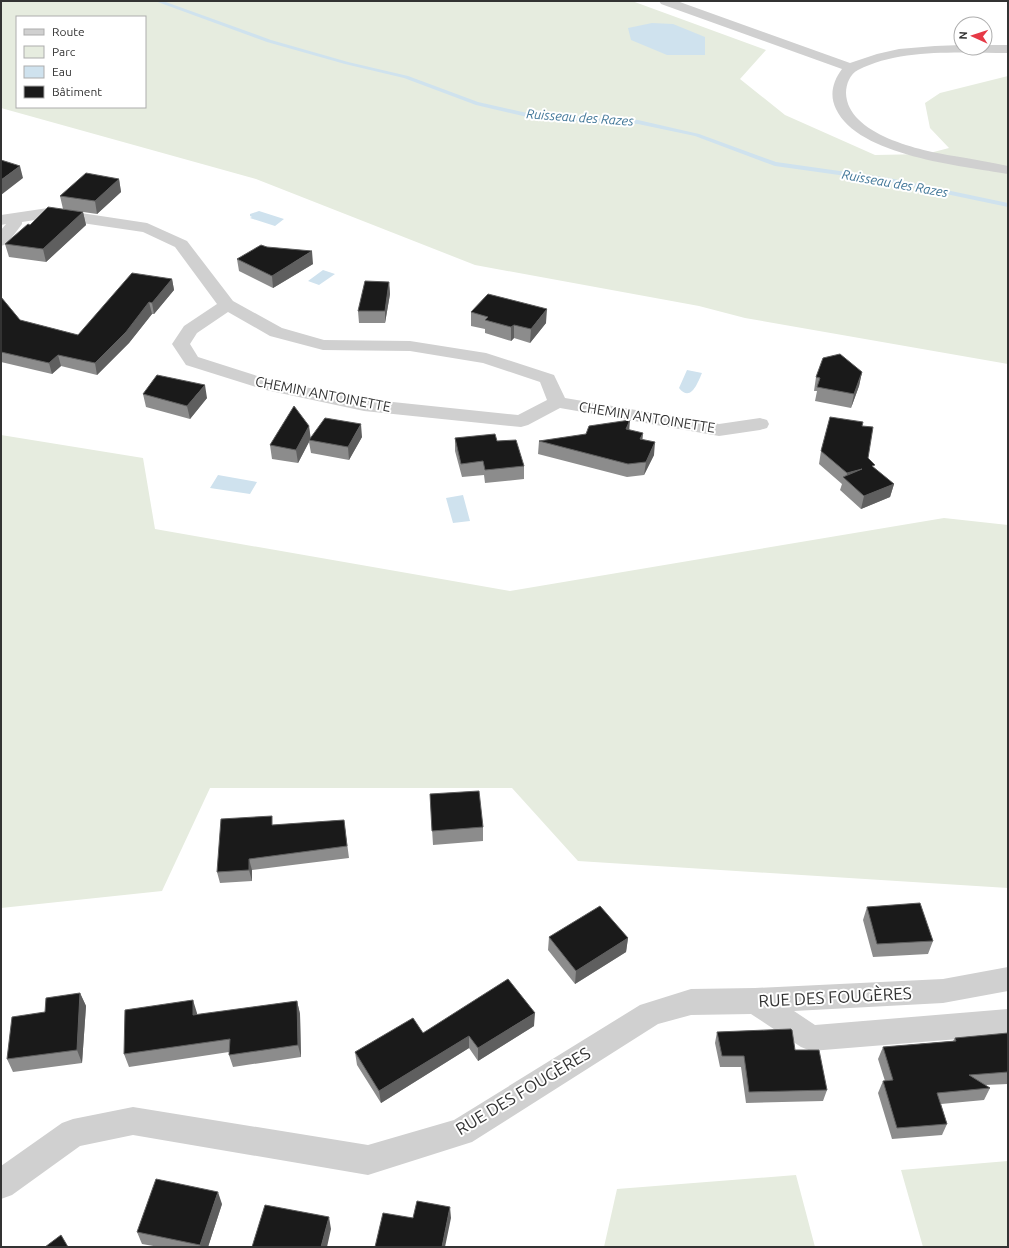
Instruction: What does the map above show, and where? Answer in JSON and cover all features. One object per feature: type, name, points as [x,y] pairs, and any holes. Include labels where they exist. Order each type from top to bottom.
[{"type":"street","points":[[665,1],[851,68]]},
{"type":"street","points":[[1008,49],[905,52],[880,56],[851,68],[840,82],[838,96],[842,109],[856,124],[897,147],[1008,170]]},
{"type":"street","points":[[8,219],[48,212],[147,228],[182,244],[227,305],[276,332],[323,345],[410,346],[486,358],[548,379],[557,402]]},
{"type":"street","points":[[1,241],[14,224],[8,219]]},
{"type":"street","name":"CHEMIN ANTOINETTE","points":[[227,305],[190,330],[181,344],[192,361],[266,385],[364,405],[521,421],[557,402],[719,430],[760,424]]},
{"type":"street","name":"RUE DES FOUGÈRES","points":[[1,1184],[73,1133],[133,1121],[368,1160],[461,1132],[650,1014],[691,1002],[755,1001],[942,991],[1008,979]]},
{"type":"street","points":[[755,1001],[811,1038],[1008,1022]]},
{"type":"green space","points":[[1,1],[632,1],[766,50],[740,79],[785,115],[875,155],[926,154],[949,148],[930,128],[925,103],[940,93],[1008,76],[1008,364],[745,318],[699,306],[475,265],[256,179],[1,108]]},
{"type":"green space","points":[[1,435],[143,458],[155,529],[510,591],[944,518],[1008,525],[1008,888],[578,861],[512,788],[210,788],[162,891],[1,908]]},
{"type":"green space","points":[[1008,1161],[1008,1247],[923,1247],[901,1170]]},
{"type":"green space","points":[[796,1175],[815,1247],[604,1247],[617,1189]]},
{"type":"water","points":[[652,23],[673,24],[705,37],[705,55],[667,55],[631,40],[628,28]]},
{"type":"water","points":[[259,211],[284,219],[275,226],[250,218],[252,217],[250,214]]},
{"type":"water","points":[[323,270],[335,274],[319,285],[308,281]]},
{"type":"water","points":[[687,370],[702,373],[694,390],[687,393],[683,392],[679,388]]},
{"type":"water","points":[[218,475],[257,482],[250,494],[210,488]]},
{"type":"water","points":[[463,495],[470,521],[453,523],[446,498]]},
{"type":"building","points":[[1,160],[20,166],[1,180]]},
{"type":"building","points":[[86,173],[119,179],[95,201],[60,196]]},
{"type":"building","points":[[48,207],[83,212],[43,249],[5,244],[28,224],[30,225]]},
{"type":"building","points":[[261,245],[267,247],[312,251],[272,276],[237,259]]},
{"type":"building","points":[[132,273],[172,279],[152,303],[149,302],[126,332],[95,363],[58,355],[49,363],[1,352],[1,297],[20,320],[78,335]]},
{"type":"building","points":[[365,281],[389,282],[385,311],[358,311]]},
{"type":"building","points":[[488,294],[547,309],[531,329],[514,325],[511,327],[485,320],[488,317],[471,312]]},
{"type":"building","points":[[840,354],[862,372],[854,394],[817,387],[820,378],[816,377],[823,358]]},
{"type":"building","points":[[157,375],[205,385],[187,406],[143,394]]},
{"type":"building","points":[[294,406],[309,426],[296,450],[270,445]]},
{"type":"building","points":[[830,417],[863,422],[862,426],[873,427],[868,458],[875,465],[872,466],[894,484],[864,496],[843,477],[862,469],[847,473],[821,451]]},
{"type":"building","points":[[325,418],[361,424],[348,447],[309,440]]},
{"type":"building","points":[[630,420],[626,429],[643,433],[640,439],[655,442],[646,462],[628,464],[539,441],[586,434],[589,426]]},
{"type":"building","points":[[495,434],[497,441],[516,440],[524,466],[485,470],[483,461],[461,464],[455,438]]},
{"type":"building","points":[[479,791],[483,827],[432,831],[430,794]]},
{"type":"building","points":[[272,816],[272,825],[344,820],[347,846],[249,859],[249,870],[217,872],[221,819]]},
{"type":"building","points":[[920,903],[933,941],[877,944],[867,907]]},
{"type":"building","points":[[600,906],[628,938],[576,971],[549,937]]},
{"type":"building","points":[[508,979],[535,1013],[478,1048],[469,1036],[379,1091],[355,1052],[413,1018],[423,1033]]},
{"type":"building","points":[[80,993],[77,1050],[7,1059],[12,1017],[45,1012],[46,998]]},
{"type":"building","points":[[193,1000],[193,1015],[297,1001],[298,1045],[229,1055],[230,1039],[124,1054],[125,1010]]},
{"type":"building","points":[[791,1029],[795,1050],[819,1050],[827,1090],[749,1092],[744,1056],[722,1056],[717,1032]]},
{"type":"building","points":[[1008,1033],[1008,1072],[969,1075],[990,1088],[937,1093],[947,1124],[897,1128],[883,1081],[893,1080],[883,1047],[956,1041],[955,1038]]},
{"type":"building","points":[[156,1179],[218,1192],[200,1245],[137,1232]]},
{"type":"building","points":[[417,1201],[450,1207],[442,1247],[375,1247],[383,1213],[413,1218]]},
{"type":"building","points":[[265,1205],[329,1217],[321,1247],[252,1247]]},
{"type":"building","points":[[61,1235],[68,1247],[45,1247]]},
{"type":"waterway","name":"Ruisseau des Razes","points":[[158,1],[269,41],[347,63],[406,77],[476,103],[536,117],[638,122],[697,135],[775,164],[889,180],[1008,205]]}]
